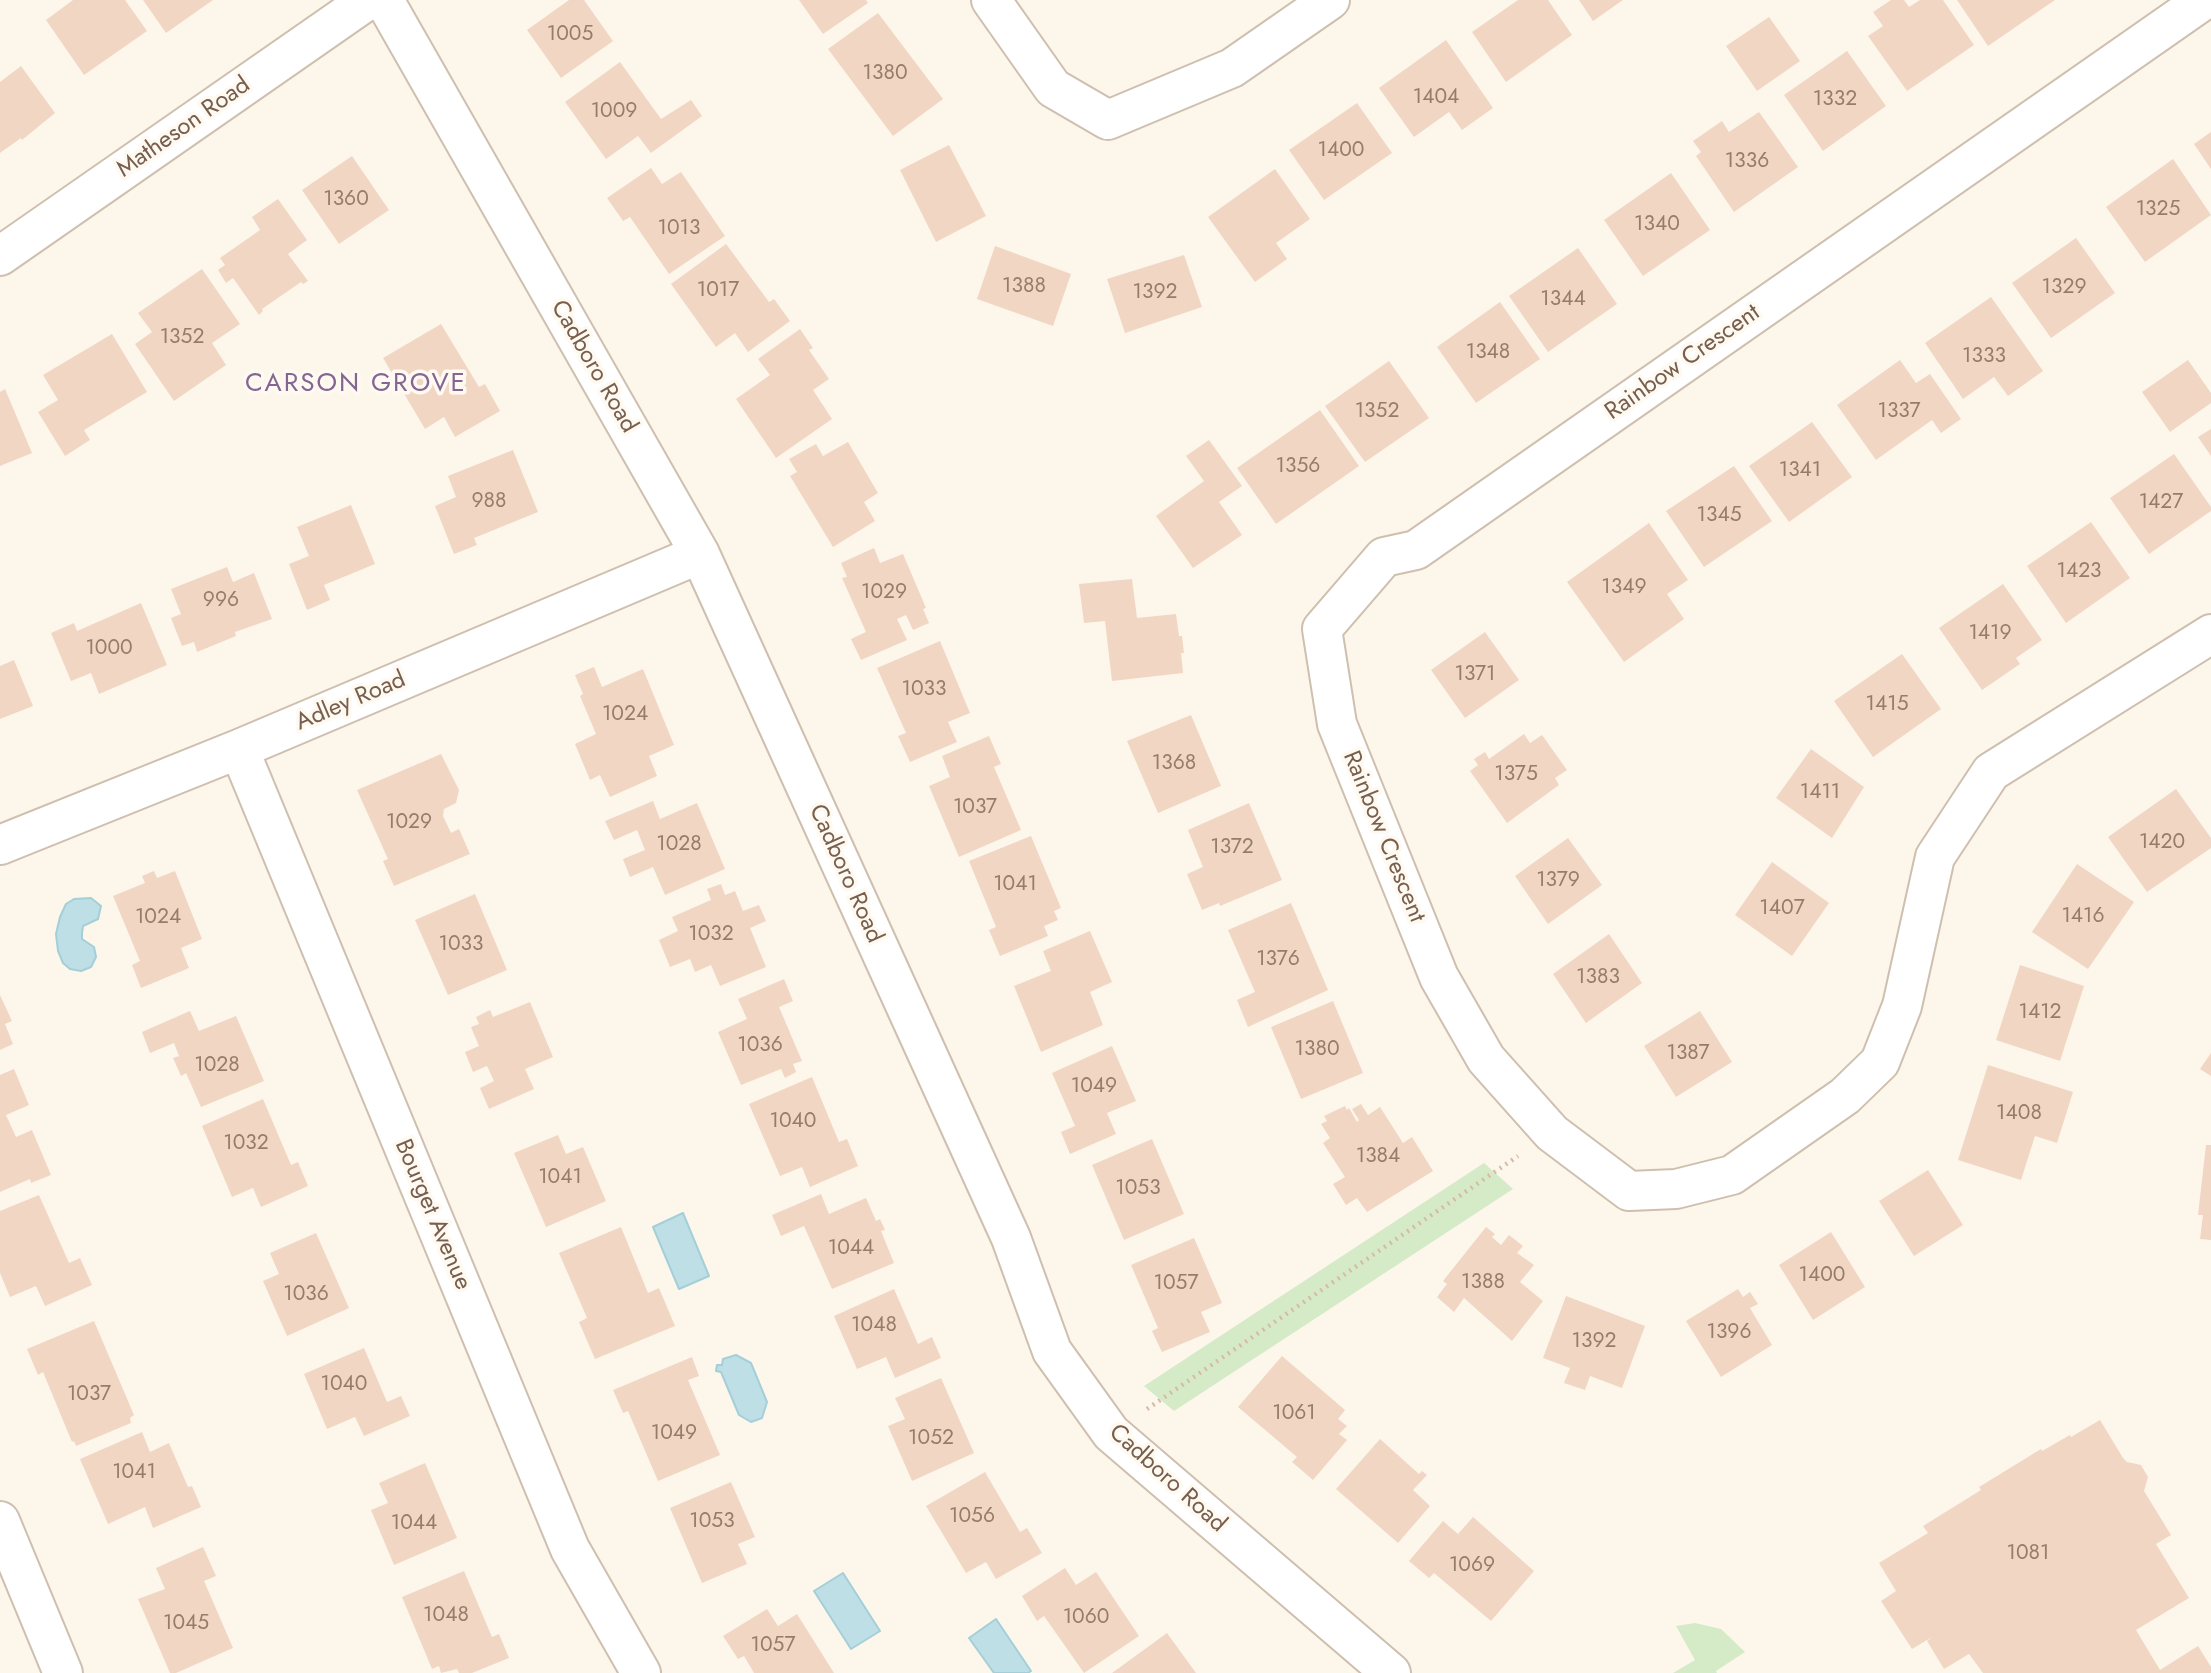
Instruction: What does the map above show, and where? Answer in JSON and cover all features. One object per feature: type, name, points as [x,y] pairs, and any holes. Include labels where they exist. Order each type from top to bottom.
[{"type":"street","name":"Matheson Road","points":[[0,256],[368,0]]},
{"type":"street","name":"Cadboro Road","points":[[384,0],[700,554],[1010,1238],[1052,1351],[1111,1433],[1391,1673]]},
{"type":"street","points":[[991,0],[1053,88],[1108,120],[1232,68],[1330,0]]},
{"type":"street","name":"Rainbow Crescent","points":[[2204,0],[1416,550],[1384,557],[1322,629],[1337,724],[1439,977],[1486,1059],[1552,1133],[1629,1191],[1676,1189],[1732,1175],[1845,1096],[1880,1062],[1902,1006],[1936,857],[1991,772],[2211,634]]},
{"type":"street","name":"Adley Road","points":[[0,845],[239,749],[700,554]]},
{"type":"street","name":"Bourget Avenue","points":[[239,749],[570,1549],[641,1673]]},
{"type":"street","points":[[0,1521],[63,1673]]},
{"type":"path","points":[[1111,1433],[1552,1133]]},
{"type":"green space","points":[[1484,1163],[1513,1189],[1174,1411],[1144,1386]]},
{"type":"green space","points":[[1695,1623],[1721,1629],[1745,1652],[1716,1671],[1717,1673],[1673,1673],[1695,1660],[1676,1626]]},
{"type":"water","points":[[91,898],[101,906],[98,919],[83,926],[82,939],[94,947],[96,957],[91,967],[81,971],[70,969],[63,963],[58,951],[56,934],[60,917],[66,904],[74,899]]},
{"type":"water","points":[[683,1213],[709,1276],[679,1289],[653,1227]]},
{"type":"water","points":[[736,1355],[751,1363],[767,1402],[762,1418],[751,1422],[739,1415],[721,1372],[716,1371],[717,1365],[722,1365],[723,1359]]},
{"type":"water","points":[[843,1573],[880,1631],[851,1649],[814,1591]]},
{"type":"water","points":[[996,1619],[1031,1671],[1028,1673],[994,1673],[969,1638]]},
{"type":"building","points":[[73,0],[125,0],[147,31],[84,75],[46,20]]},
{"type":"building","points":[[143,0],[213,0],[166,33]]},
{"type":"building","points":[[569,0],[584,0],[613,41],[561,78],[527,30]]},
{"type":"building","points":[[799,0],[866,0],[868,3],[823,34]]},
{"type":"building","points":[[1518,0],[1548,0],[1572,35],[1506,82],[1472,32]]},
{"type":"building","points":[[1579,0],[1623,0],[1593,21]]},
{"type":"building","points":[[1891,0],[1904,0],[1909,7],[1920,0],[1943,0],[1974,45],[1907,91],[1868,36],[1883,26],[1873,12]]},
{"type":"building","points":[[1957,0],[2055,0],[1988,46]]},
{"type":"building","points":[[878,13],[943,99],[893,136],[828,49]]},
{"type":"building","points":[[1769,17],[1800,61],[1757,91],[1726,46]]},
{"type":"building","points":[[1446,40],[1493,108],[1462,130],[1449,112],[1414,137],[1379,88]]},
{"type":"building","points":[[1847,51],[1886,106],[1823,151],[1784,95]]},
{"type":"building","points":[[620,62],[661,119],[691,100],[702,116],[651,153],[638,136],[606,159],[565,102]]},
{"type":"building","points":[[21,66],[55,113],[22,140],[21,138],[0,153],[0,82]]},
{"type":"building","points":[[1357,103],[1392,153],[1324,200],[1289,150]]},
{"type":"building","points":[[1759,112],[1798,167],[1734,212],[1696,156],[1701,152],[1693,141],[1722,121],[1729,132]]},
{"type":"building","points":[[2211,132],[2211,169],[2194,144]]},
{"type":"building","points":[[949,145],[986,216],[936,242],[900,170]]},
{"type":"building","points":[[352,156],[389,210],[339,244],[302,190]]},
{"type":"building","points":[[2173,159],[2211,215],[2145,262],[2106,207]]},
{"type":"building","points":[[651,168],[662,184],[681,172],[725,236],[669,274],[630,217],[623,221],[607,198]]},
{"type":"building","points":[[1275,169],[1310,219],[1276,243],[1287,259],[1255,282],[1208,217]]},
{"type":"building","points":[[1671,173],[1710,230],[1643,276],[1604,220]]},
{"type":"building","points":[[278,199],[307,240],[288,254],[308,281],[303,284],[301,282],[262,309],[259,315],[233,278],[226,283],[218,270],[225,265],[220,258],[260,230],[252,217]]},
{"type":"building","points":[[2076,238],[2115,293],[2051,338],[2012,283]]},
{"type":"building","points":[[726,244],[769,302],[774,299],[790,321],[748,352],[735,333],[716,347],[671,284]]},
{"type":"building","points":[[995,246],[1071,274],[1053,326],[977,299]]},
{"type":"building","points":[[1578,248],[1617,304],[1548,352],[1509,296]]},
{"type":"building","points":[[1184,255],[1202,307],[1125,333],[1107,279]]},
{"type":"building","points":[[202,269],[240,324],[212,343],[226,365],[174,401],[135,344],[152,332],[138,313]]},
{"type":"building","points":[[1991,297],[2043,371],[2008,396],[1994,377],[1963,399],[1925,343]]},
{"type":"building","points":[[1500,302],[1540,359],[1476,403],[1437,347]]},
{"type":"building","points":[[441,324],[479,387],[485,384],[500,411],[455,437],[444,417],[425,429],[383,358]]},
{"type":"building","points":[[800,329],[813,348],[809,350],[829,379],[813,390],[832,419],[776,458],[736,399],[770,375],[758,359]]},
{"type":"building","points":[[112,334],[147,392],[84,430],[90,440],[65,456],[38,412],[58,400],[43,375]]},
{"type":"building","points":[[1900,360],[1916,383],[1930,374],[1961,419],[1941,433],[1932,420],[1876,460],[1837,405]]},
{"type":"building","points":[[2188,360],[2211,393],[2211,403],[2170,432],[2142,392]]},
{"type":"building","points":[[1389,361],[1429,418],[1365,462],[1325,406]]},
{"type":"building","points":[[5,389],[32,453],[0,466],[0,392]]},
{"type":"building","points":[[1320,410],[1359,466],[1276,524],[1237,468]]},
{"type":"building","points":[[1812,422],[1852,477],[1789,522],[1749,466]]},
{"type":"building","points":[[2211,429],[2211,456],[2198,437]]},
{"type":"building","points":[[1209,440],[1242,486],[1219,502],[1242,535],[1193,568],[1156,516],[1204,481],[1186,456]]},
{"type":"building","points":[[848,442],[878,493],[864,502],[875,521],[833,547],[790,476],[797,472],[789,459],[816,444],[823,456]]},
{"type":"building","points":[[513,450],[538,512],[474,538],[477,545],[454,554],[435,506],[456,497],[448,476]]},
{"type":"building","points":[[2174,454],[2211,507],[2211,511],[2149,554],[2110,498]]},
{"type":"building","points":[[1734,466],[1772,521],[1704,567],[1666,511]]},
{"type":"building","points":[[351,505],[375,564],[324,585],[330,600],[307,610],[289,564],[309,556],[297,527]]},
{"type":"building","points":[[2091,522],[2130,578],[2066,623],[2027,566]]},
{"type":"building","points":[[1649,523],[1688,580],[1667,594],[1684,619],[1624,662],[1567,582]]},
{"type":"building","points":[[874,548],[880,563],[903,554],[926,608],[923,609],[929,623],[913,630],[906,615],[897,619],[907,640],[861,660],[851,639],[866,632],[842,578],[847,577],[841,563]]},
{"type":"building","points":[[227,567],[233,582],[254,573],[272,619],[235,632],[236,636],[197,652],[194,642],[182,646],[171,618],[181,614],[171,589]]},
{"type":"building","points":[[1132,579],[1137,618],[1176,614],[1179,636],[1182,636],[1183,673],[1112,681],[1105,621],[1084,623],[1079,584]]},
{"type":"building","points":[[2003,584],[2042,640],[2016,658],[2020,664],[1982,690],[1939,628]]},
{"type":"building","points":[[141,603],[167,665],[99,694],[91,673],[71,681],[51,633],[74,623],[77,631]]},
{"type":"building","points":[[1485,632],[1519,680],[1465,718],[1431,670]]},
{"type":"building","points":[[940,641],[970,713],[948,722],[957,742],[910,762],[898,736],[906,733],[877,668]]},
{"type":"building","points":[[1902,654],[1941,709],[1873,757],[1834,701]]},
{"type":"building","points":[[14,660],[33,706],[0,719],[0,666]]},
{"type":"building","points":[[594,667],[602,687],[643,669],[674,745],[649,756],[657,776],[610,797],[600,775],[590,780],[575,744],[596,734],[580,696],[583,694],[575,675]]},
{"type":"building","points":[[1191,715],[1221,786],[1158,813],[1127,741]]},
{"type":"building","points":[[1524,734],[1530,743],[1542,735],[1567,770],[1555,778],[1559,785],[1507,823],[1470,771],[1478,765],[1474,759],[1485,752],[1489,759]]},
{"type":"building","points":[[989,736],[1001,764],[994,767],[1021,830],[959,857],[929,786],[950,777],[942,756]]},
{"type":"building","points":[[1811,749],[1864,787],[1832,838],[1776,798]]},
{"type":"building","points":[[441,754],[459,790],[456,803],[444,809],[443,816],[451,833],[459,829],[470,854],[394,886],[383,861],[388,859],[357,790]]},
{"type":"building","points":[[2176,789],[2211,838],[2211,848],[2147,892],[2108,837]]},
{"type":"building","points":[[653,801],[660,819],[697,803],[725,869],[665,895],[653,867],[630,877],[623,859],[645,850],[637,830],[614,840],[605,821]]},
{"type":"building","points":[[1249,803],[1282,880],[1220,906],[1219,903],[1202,910],[1187,874],[1203,867],[1188,830]]},
{"type":"building","points":[[1031,836],[1061,908],[1054,911],[1058,920],[1044,926],[1048,936],[1000,956],[989,930],[996,927],[969,861]]},
{"type":"building","points":[[1568,838],[1602,885],[1548,924],[1515,876]]},
{"type":"building","points":[[1772,862],[1829,903],[1792,956],[1735,915]]},
{"type":"building","points":[[2077,864],[2134,902],[2088,969],[2032,932]]},
{"type":"building","points":[[154,871],[157,878],[175,871],[202,939],[181,948],[189,968],[141,988],[132,965],[140,961],[113,896],[145,883],[142,876]]},
{"type":"building","points":[[721,884],[725,895],[735,891],[743,911],[759,905],[766,921],[750,928],[766,967],[720,986],[711,965],[695,972],[690,959],[670,967],[659,940],[678,931],[672,917],[711,900],[707,889]]},
{"type":"building","points":[[475,894],[507,970],[448,995],[415,920]]},
{"type":"building","points":[[1291,903],[1328,990],[1248,1027],[1237,1000],[1255,992],[1228,930]]},
{"type":"building","points":[[1090,931],[1112,982],[1090,992],[1103,1025],[1041,1052],[1014,986],[1051,971],[1043,951]]},
{"type":"building","points":[[1609,934],[1642,983],[1586,1023],[1553,974]]},
{"type":"building","points":[[2020,965],[2084,986],[2060,1061],[1996,1040]]},
{"type":"building","points":[[784,979],[793,1001],[779,1007],[802,1061],[793,1064],[796,1072],[785,1078],[781,1069],[741,1085],[718,1032],[747,1019],[738,999]]},
{"type":"building","points":[[0,995],[12,1021],[5,1024],[13,1044],[0,1050]]},
{"type":"building","points":[[1333,1001],[1363,1073],[1301,1099],[1271,1027]]},
{"type":"building","points":[[530,1002],[553,1057],[525,1069],[534,1089],[489,1109],[480,1088],[494,1081],[487,1066],[473,1072],[465,1052],[479,1046],[471,1027],[479,1024],[476,1017],[490,1010],[493,1017]]},
{"type":"building","points":[[190,1011],[199,1031],[236,1016],[264,1081],[201,1107],[186,1073],[181,1076],[173,1058],[179,1056],[174,1043],[150,1053],[142,1032]]},
{"type":"building","points":[[1700,1011],[1732,1062],[1676,1097],[1644,1046]]},
{"type":"building","points":[[1112,1046],[1136,1101],[1107,1113],[1116,1134],[1070,1154],[1061,1132],[1075,1126],[1052,1073]]},
{"type":"building","points":[[2211,1053],[2211,1076],[2200,1069]]},
{"type":"building","points":[[1988,1065],[2073,1092],[2057,1143],[2035,1136],[2021,1180],[1958,1160]]},
{"type":"building","points":[[14,1069],[29,1105],[6,1115],[16,1137],[32,1130],[51,1175],[31,1183],[30,1179],[0,1192],[0,1075]]},
{"type":"building","points":[[812,1077],[839,1142],[847,1139],[858,1166],[810,1187],[802,1167],[780,1176],[749,1104]]},
{"type":"building","points":[[263,1099],[291,1165],[298,1162],[308,1186],[261,1207],[253,1188],[232,1197],[202,1126]]},
{"type":"building","points":[[1361,1104],[1368,1115],[1380,1107],[1403,1143],[1412,1137],[1433,1171],[1367,1212],[1357,1198],[1346,1205],[1333,1184],[1345,1177],[1323,1143],[1330,1138],[1321,1124],[1327,1121],[1324,1116],[1345,1106],[1357,1122],[1359,1120],[1352,1109]]},
{"type":"building","points":[[558,1135],[566,1154],[583,1147],[606,1201],[546,1227],[514,1153]]},
{"type":"building","points":[[1152,1139],[1184,1214],[1124,1240],[1092,1165]]},
{"type":"building","points":[[2206,1145],[2211,1145],[2211,1240],[2200,1239],[2203,1215],[2198,1215]]},
{"type":"building","points":[[1928,1170],[1963,1225],[1914,1256],[1879,1201]]},
{"type":"building","points":[[821,1194],[829,1214],[866,1198],[876,1221],[880,1219],[885,1230],[881,1231],[894,1263],[832,1289],[804,1226],[781,1236],[772,1215]]},
{"type":"building","points":[[39,1195],[69,1263],[80,1258],[92,1285],[45,1306],[36,1286],[10,1297],[0,1273],[0,1211]]},
{"type":"building","points":[[621,1227],[648,1293],[659,1288],[675,1326],[595,1359],[579,1322],[587,1318],[559,1253]]},
{"type":"building","points":[[1486,1227],[1495,1234],[1492,1237],[1501,1245],[1509,1235],[1523,1246],[1517,1253],[1534,1265],[1520,1282],[1543,1301],[1512,1341],[1464,1298],[1454,1312],[1437,1297],[1447,1284],[1443,1281]]},
{"type":"building","points":[[1831,1232],[1865,1287],[1813,1320],[1779,1265]]},
{"type":"building","points":[[316,1233],[349,1308],[287,1336],[263,1281],[279,1274],[270,1253]]},
{"type":"building","points":[[1194,1238],[1222,1303],[1201,1312],[1210,1332],[1162,1352],[1152,1331],[1158,1328],[1131,1265]]},
{"type":"building","points":[[894,1289],[918,1344],[932,1337],[941,1358],[895,1378],[886,1357],[857,1369],[834,1316]]},
{"type":"building","points":[[1738,1289],[1743,1297],[1750,1292],[1758,1304],[1750,1308],[1772,1345],[1721,1377],[1686,1321]]},
{"type":"building","points":[[1566,1296],[1645,1326],[1622,1388],[1590,1376],[1585,1390],[1564,1383],[1570,1368],[1543,1358]]},
{"type":"building","points":[[94,1321],[134,1415],[130,1418],[131,1423],[76,1446],[43,1372],[38,1375],[27,1349]]},
{"type":"building","points":[[364,1348],[387,1402],[401,1396],[410,1416],[364,1436],[355,1417],[327,1429],[304,1374]]},
{"type":"building","points":[[1282,1356],[1345,1410],[1338,1419],[1347,1426],[1339,1434],[1347,1440],[1313,1480],[1292,1462],[1297,1457],[1238,1407]]},
{"type":"building","points":[[692,1357],[699,1376],[688,1380],[720,1455],[658,1481],[628,1411],[623,1413],[613,1390]]},
{"type":"building","points":[[941,1378],[974,1453],[912,1481],[888,1426],[905,1419],[895,1398]]},
{"type":"building","points":[[2100,1420],[2123,1458],[2127,1462],[2141,1465],[2148,1477],[2144,1491],[2171,1535],[2156,1544],[2189,1598],[2136,1630],[2160,1670],[2198,1646],[2211,1667],[2211,1673],[1983,1673],[1969,1654],[1944,1669],[1927,1641],[1932,1637],[1912,1649],[1881,1601],[1896,1591],[1879,1563],[1928,1533],[1923,1526],[1981,1490],[1979,1487],[2041,1449],[2042,1451],[2070,1435],[2071,1437]]},
{"type":"building","points":[[142,1432],[150,1452],[169,1443],[188,1487],[192,1486],[201,1507],[153,1528],[145,1507],[108,1524],[80,1459]]},
{"type":"building","points":[[1380,1439],[1419,1474],[1422,1471],[1427,1475],[1413,1490],[1430,1506],[1398,1543],[1336,1489]]},
{"type":"building","points":[[425,1463],[457,1538],[394,1565],[371,1510],[388,1503],[379,1483]]},
{"type":"building","points":[[985,1472],[1020,1532],[1027,1528],[1042,1553],[996,1579],[986,1562],[966,1573],[926,1506]]},
{"type":"building","points":[[731,1482],[755,1537],[738,1544],[747,1564],[702,1583],[670,1508]]},
{"type":"building","points":[[1473,1517],[1534,1571],[1491,1621],[1434,1573],[1429,1578],[1409,1561],[1443,1521],[1458,1534]]},
{"type":"building","points":[[203,1547],[216,1576],[204,1581],[233,1648],[176,1673],[170,1673],[138,1599],[165,1589],[156,1568]]},
{"type":"building","points":[[1065,1568],[1076,1585],[1096,1572],[1139,1636],[1084,1673],[1044,1616],[1037,1621],[1022,1596]]},
{"type":"building","points":[[464,1571],[492,1637],[499,1634],[509,1658],[472,1673],[459,1673],[457,1669],[441,1673],[439,1666],[432,1669],[402,1597]]},
{"type":"building","points":[[767,1609],[778,1626],[797,1614],[834,1673],[754,1673],[744,1656],[738,1659],[723,1636]]},
{"type":"building","points":[[1167,1633],[1196,1673],[1112,1673]]},
{"type":"district","name":"CARSON GROVE","points":[[356,385]]}]
